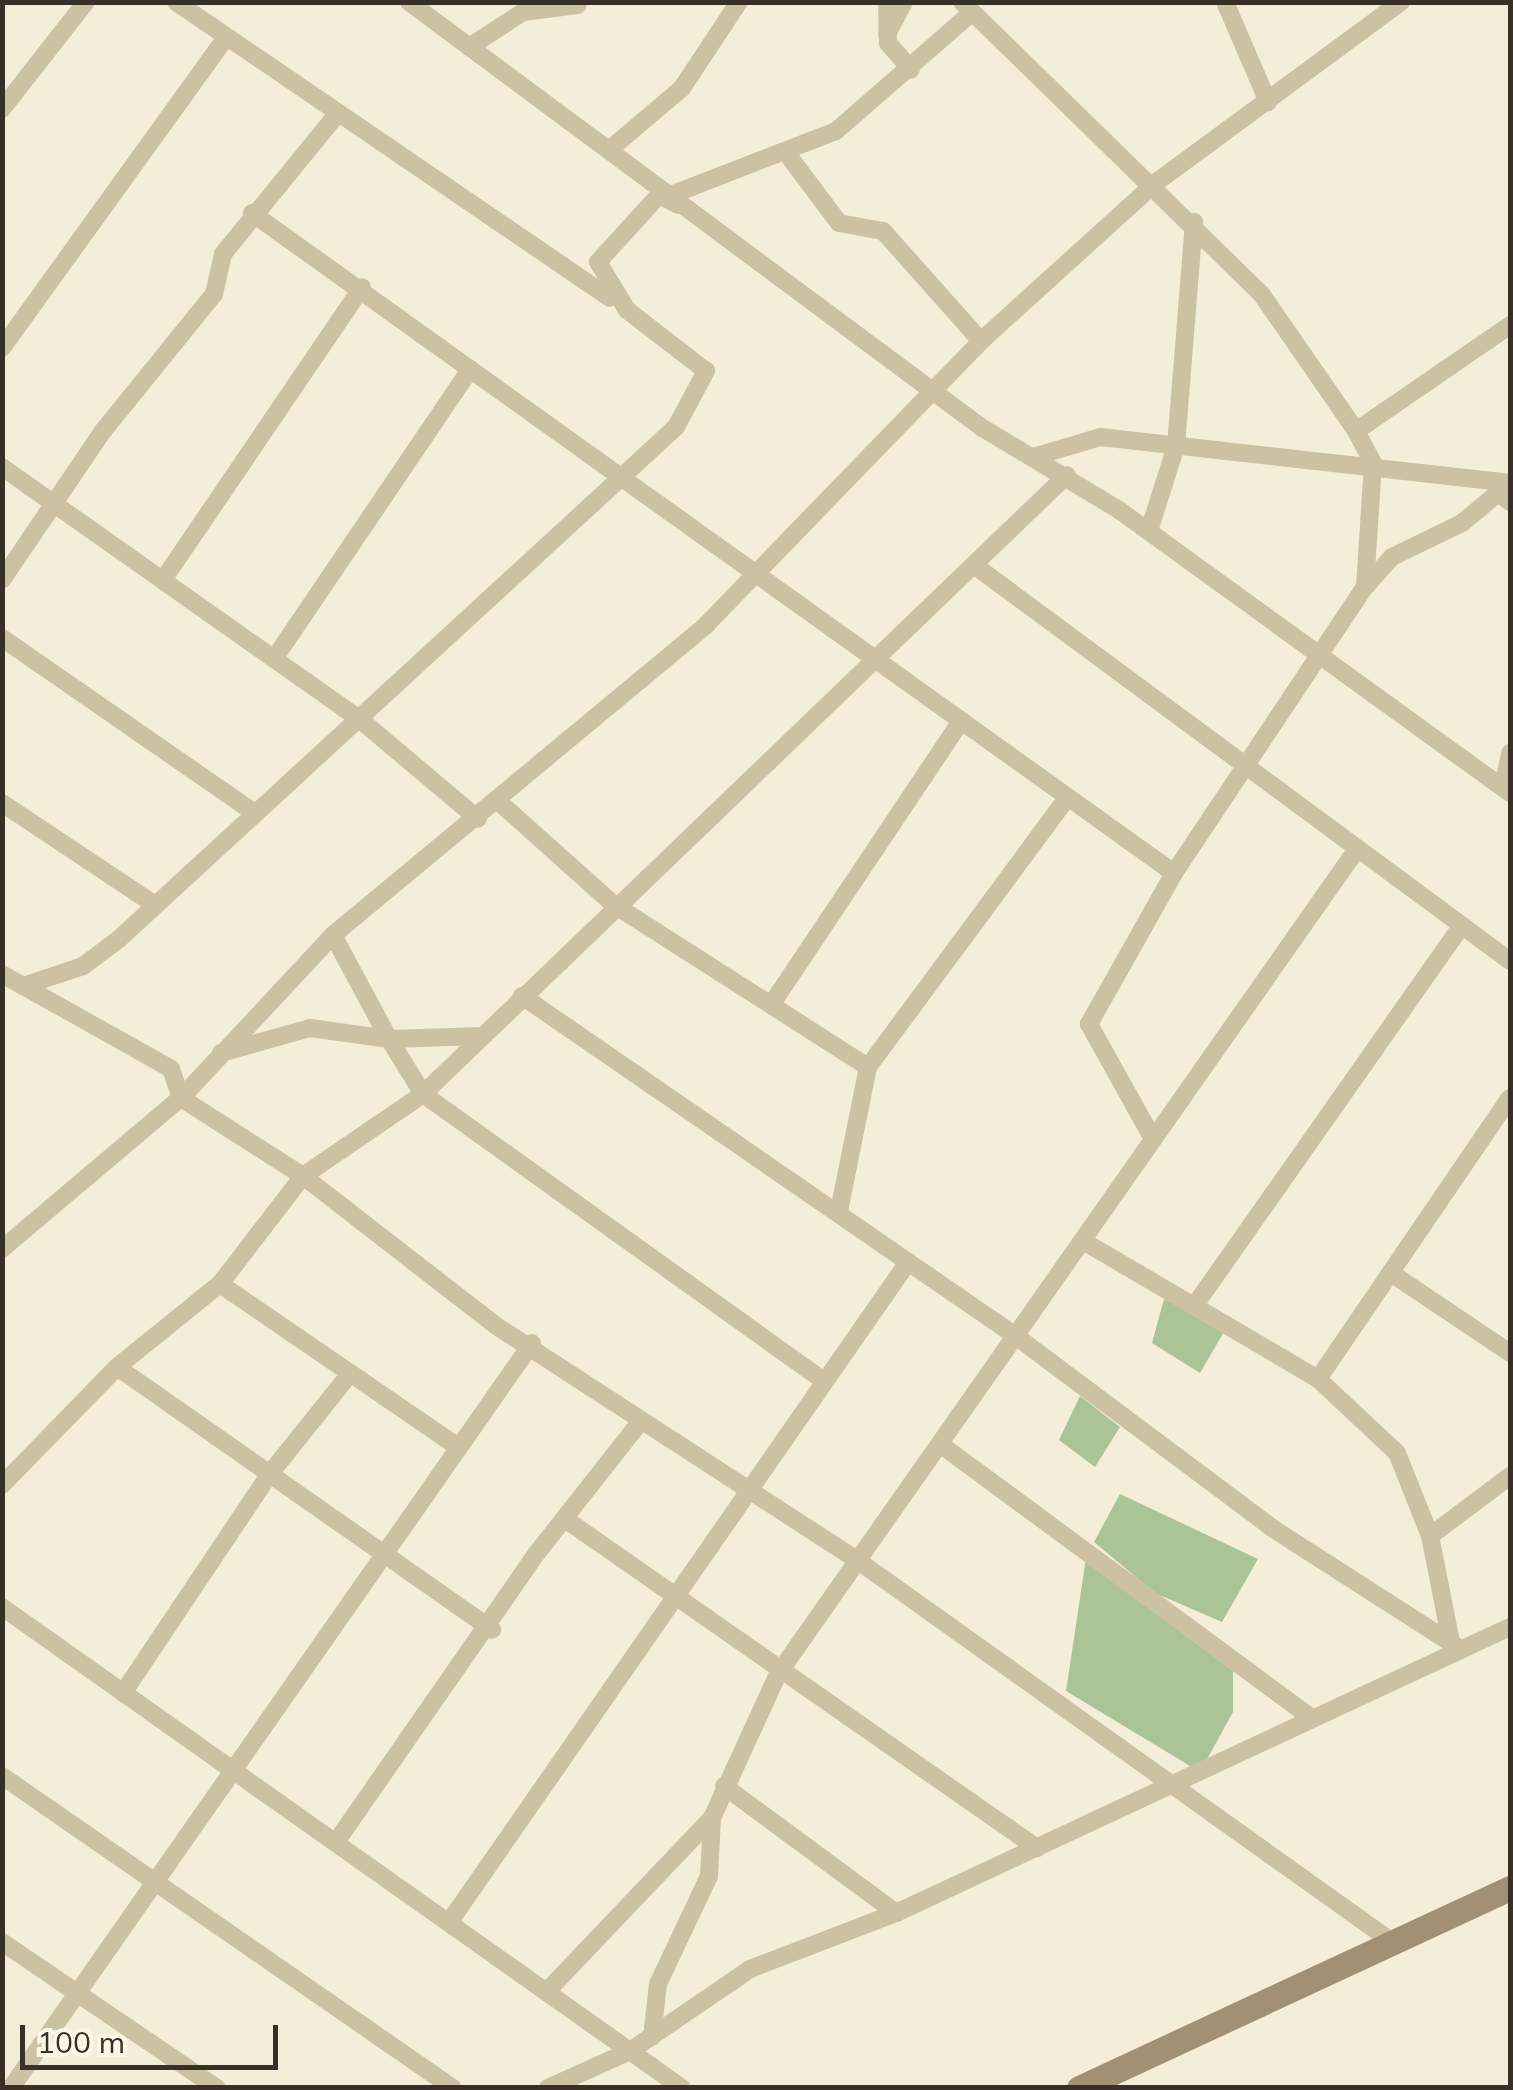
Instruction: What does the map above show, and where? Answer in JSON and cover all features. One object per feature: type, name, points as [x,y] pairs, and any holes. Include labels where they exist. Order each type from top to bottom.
[{"type":"street","points":[[2,109],[86,2]]},
{"type":"street","points":[[28,988],[83,966],[155,905],[676,427],[706,371],[627,310],[176,2]]},
{"type":"street","points":[[408,2],[609,150],[676,193],[932,391],[1149,531],[1316,656],[1507,790]]},
{"type":"street","points":[[609,150],[682,88],[739,2]]},
{"type":"street","points":[[886,2],[887,34],[910,69]]},
{"type":"street","points":[[887,34],[904,2]]},
{"type":"street","points":[[1225,2],[1268,102]]},
{"type":"street","points":[[2,1249],[181,1098],[333,936],[478,820],[758,573],[981,340],[1154,184],[1400,2]]},
{"type":"street","points":[[468,46],[523,12],[578,4]]},
{"type":"street","points":[[676,193],[836,132],[910,69],[966,8],[1194,222],[1262,295],[1356,431],[1373,464],[1365,587]]},
{"type":"street","points":[[6,335],[225,39]]},
{"type":"street","points":[[2,580],[214,294],[223,254],[252,213],[338,114]]},
{"type":"street","points":[[785,151],[839,222],[884,231],[981,340]]},
{"type":"street","points":[[627,310],[598,262],[613,236],[646,216],[660,195],[702,216]]},
{"type":"street","points":[[252,213],[362,287],[622,476],[684,529],[758,573],[1064,802],[1174,873]]},
{"type":"street","points":[[1149,531],[1176,446],[1194,222]]},
{"type":"street","points":[[163,580],[362,287]]},
{"type":"street","points":[[1356,431],[1510,325]]},
{"type":"street","points":[[274,659],[470,369]]},
{"type":"street","points":[[1034,458],[1100,437],[1313,466],[1373,464],[1507,490]]},
{"type":"street","points":[[2,466],[357,717],[478,820]]},
{"type":"street","points":[[2,1485],[117,1367],[220,1284],[303,1176],[423,1094],[613,904],[978,568],[1066,475]]},
{"type":"street","points":[[1154,1139],[1089,1024],[1174,873],[1365,587],[1392,557],[1462,523],[1507,490]]},
{"type":"street","points":[[978,568],[1510,962]]},
{"type":"street","points":[[2,638],[255,813]]},
{"type":"street","points":[[774,1002],[958,726]]},
{"type":"street","points":[[1507,790],[1510,753]]},
{"type":"street","points":[[498,802],[613,904],[774,1002],[868,1068]]},
{"type":"street","points":[[838,1211],[868,1068],[1064,802]]},
{"type":"street","points":[[2,804],[155,905]]},
{"type":"street","points":[[652,2037],[658,1984],[709,1876],[712,1818],[778,1674],[1357,849]]},
{"type":"street","points":[[1195,1305],[1460,928]]},
{"type":"street","points":[[333,936],[423,1094],[821,1379]]},
{"type":"street","points":[[2,977],[171,1069],[181,1098],[303,1176],[640,1422],[857,1560],[1178,1782],[1390,1941]]},
{"type":"street","points":[[522,996],[1017,1337],[1272,1528],[1454,1642]]},
{"type":"street","points":[[220,1054],[310,1028],[389,1039],[482,1036]]},
{"type":"street","points":[[1318,1379],[1391,1273],[1504,1122],[1510,1098]]},
{"type":"street","points":[[1082,1240],[1318,1379],[1398,1453],[1430,1536],[1454,1642]]},
{"type":"street","points":[[450,1921],[821,1379],[908,1262]]},
{"type":"street","points":[[1391,1273],[1510,1353]]},
{"type":"street","points":[[220,1284],[348,1376],[456,1444]]},
{"type":"street","points":[[11,2088],[456,1444],[532,1342]]},
{"type":"street","points":[[117,1367],[492,1630]]},
{"type":"street","points":[[122,1692],[268,1476],[348,1376]]},
{"type":"street","points":[[336,1842],[640,1422]]},
{"type":"street","points":[[940,1444],[1312,1718]]},
{"type":"street","points":[[1430,1536],[1510,1476]]},
{"type":"street","points":[[568,1520],[676,1588],[778,1674],[1036,1848]]},
{"type":"street","points":[[2,1607],[550,1988],[682,2088]]},
{"type":"street","points":[[548,2088],[630,2052],[750,1969],[896,1914],[1312,1718],[1454,1642],[1510,1627]]},
{"type":"street","points":[[2,1776],[453,2088]]},
{"type":"street","points":[[724,1786],[896,1914]]},
{"type":"street","points":[[550,1988],[712,1818]]},
{"type":"street","points":[[1079,2088],[1510,1888]]},
{"type":"street","points":[[2,1942],[217,2088]]},
{"type":"green space","points":[[1164,1299],[1225,1330],[1200,1373],[1152,1343]]},
{"type":"green space","points":[[1080,1396],[1120,1427],[1095,1467],[1059,1440]]},
{"type":"green space","points":[[1120,1494],[1258,1559],[1222,1622],[1155,1593],[1094,1542]]},
{"type":"green space","points":[[1086,1558],[1233,1671],[1233,1712],[1200,1772],[1066,1691]]}]
